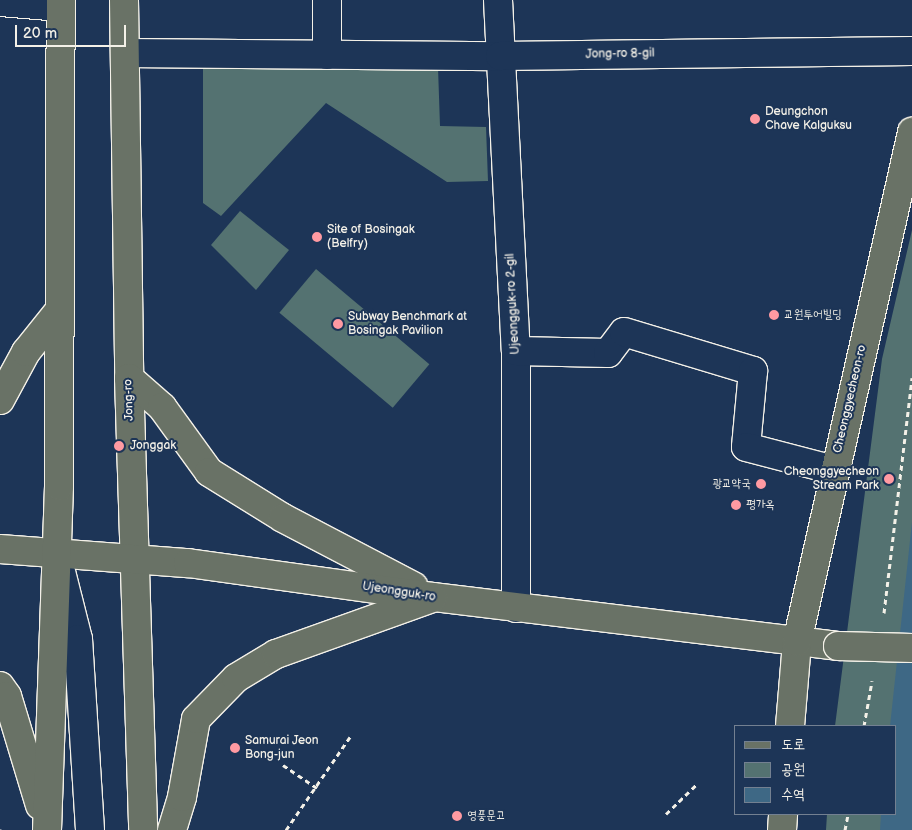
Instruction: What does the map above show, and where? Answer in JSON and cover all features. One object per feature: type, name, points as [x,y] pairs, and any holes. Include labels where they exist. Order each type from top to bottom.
[{"type":"main road","name":"Jong-ro","points":[[122,0],[129,378],[143,830]]},
{"type":"main road","points":[[47,829],[57,553],[61,4]]},
{"type":"main road","name":"Cheonggyecheon-ro","points":[[790,725],[796,642],[912,132]]},
{"type":"main road","points":[[0,400],[26,352],[58,312]]},
{"type":"main road","points":[[129,378],[162,407],[209,472],[283,518],[434,598]]},
{"type":"main road","name":"Ujeongguk-ro","points":[[0,549],[134,558],[283,574],[434,598],[796,642],[838,646],[912,648]]},
{"type":"main road","points":[[172,830],[182,796],[196,719],[236,678],[276,654],[434,598]]},
{"type":"main road","points":[[0,686],[7,696],[47,829]]},
{"type":"main road","points":[[782,830],[784,815]]},
{"type":"street","points":[[327,54],[328,0]]},
{"type":"street","name":"Ujeongguk-ro 2-gil","points":[[498,0],[516,351],[516,608]]},
{"type":"street","points":[[0,2],[61,4]]},
{"type":"street","name":"Jong-ro 8-gil","points":[[124,41],[327,54],[500,56],[912,51]]},
{"type":"street","points":[[516,351],[608,353],[624,332],[753,371],[746,447],[834,470]]},
{"type":"street","points":[[57,553],[78,639],[90,830]]},
{"type":"path","points":[[882,623],[912,378]]},
{"type":"path","points":[[864,725],[874,670]]},
{"type":"path","points":[[286,830],[317,788],[350,737]]},
{"type":"path","points":[[283,765],[317,788]]},
{"type":"path","points":[[666,814],[697,784]]},
{"type":"path","points":[[846,830],[848,815]]},
{"type":"green space","points":[[203,64],[438,67],[440,126],[486,127],[488,181],[447,182],[326,103],[221,216],[203,203]]},
{"type":"green space","points":[[240,211],[289,250],[256,290],[211,245]]},
{"type":"green space","name":"Cheonggyecheon Stream Park","points":[[912,230],[912,830],[826,830],[827,815],[897,815],[897,725],[835,725],[882,359]]},
{"type":"green space","points":[[316,269],[429,364],[393,408],[279,313]]},
{"type":"water","points":[[912,522],[912,830],[880,830],[881,815],[897,815],[897,725],[890,725]]},
{"type":"place","name":"Deungchon Chave Kalguksu","points":[[755,119]]},
{"type":"place","name":"Site of Bosingak (Belfry)","points":[[317,237]]},
{"type":"place","name":"교원투어빌딩","points":[[774,315]]},
{"type":"place","name":"Subway Benchmark at Bosingak Pavilion","points":[[338,324]]},
{"type":"place","name":"Jonggak","points":[[119,446]]},
{"type":"place","name":"Cheonggyecheon Stream Park","points":[[889,479]]},
{"type":"place","name":"광교약국","points":[[761,484]]},
{"type":"place","name":"평가옥","points":[[736,505]]},
{"type":"place","name":"Samurai Jeon Bong-jun","points":[[235,748]]},
{"type":"place","name":"영풍문고","points":[[457,816]]}]
